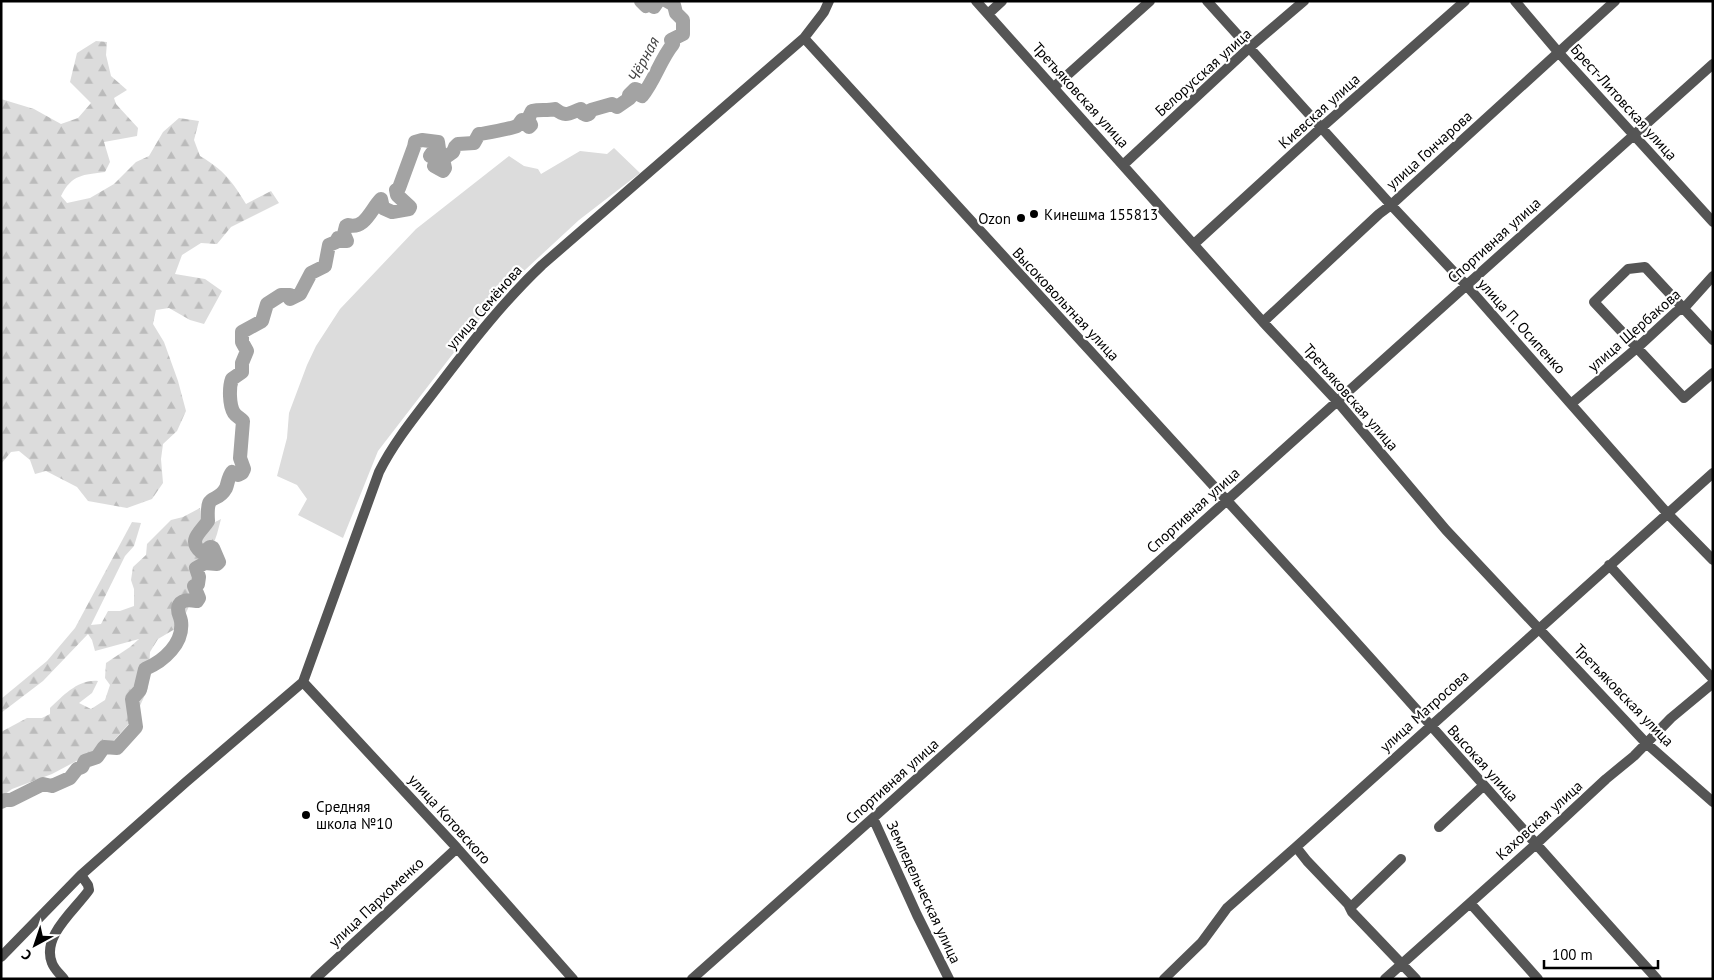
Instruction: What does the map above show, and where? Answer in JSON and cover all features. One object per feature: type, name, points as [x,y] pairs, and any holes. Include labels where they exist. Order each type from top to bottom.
[{"type":"street","name":"улица Семёнова","points":[[304,682],[379,472],[390,450],[400,436],[474,339],[514,291],[542,265],[804,38],[824,12],[829,1]]},
{"type":"street","name":"Третьяковская улица","points":[[976,1],[1263,322],[1337,401],[1446,530],[1646,743],[1713,802]]},
{"type":"street","points":[[988,14],[1002,1]]},
{"type":"street","points":[[1054,87],[1150,1]]},
{"type":"street","name":"улица П. Осипенко","points":[[1207,1],[1391,205],[1467,286],[1667,513],[1713,560]]},
{"type":"street","name":"Белорусская улица","points":[[1123,165],[1304,1]]},
{"type":"street","name":"Киевская улица","points":[[1194,244],[1322,127],[1465,1]]},
{"type":"street","name":"Брест-Литовская улица","points":[[1515,1],[1559,53],[1713,222]]},
{"type":"street","name":"улица Гончарова","points":[[1263,322],[1379,214],[1615,1]]},
{"type":"street","name":"Высоковольтная улица","points":[[804,38],[1226,501]]},
{"type":"street","name":"Спортивная улица","points":[[692,979],[1713,64]]},
{"type":"street","points":[[1713,340],[1645,267],[1628,269],[1594,302],[1684,398],[1713,373]]},
{"type":"street","name":"улица Щербакова","points":[[1572,403],[1676,312],[1683,308],[1713,276]]},
{"type":"street","name":"улица Матросова","points":[[1164,979],[1202,942],[1227,908],[1713,473]]},
{"type":"street","name":"Высокая улица","points":[[1226,501],[1339,624],[1657,979]]},
{"type":"street","points":[[1609,565],[1713,679]]},
{"type":"street","points":[[1,957],[81,875],[186,782],[304,682]]},
{"type":"street","name":"улица Котовского","points":[[304,682],[457,848],[573,979]]},
{"type":"street","name":"Каховская улица","points":[[1385,979],[1535,845],[1646,743],[1670,718],[1713,683]]},
{"type":"street","points":[[1439,826],[1483,786]]},
{"type":"street","name":"Земледельческая улица","points":[[873,818],[917,915],[949,979]]},
{"type":"street","points":[[1296,847],[1416,979]]},
{"type":"street","name":"улица Пархоменко","points":[[315,979],[457,848]]},
{"type":"street","points":[[1350,908],[1402,859]]},
{"type":"street","points":[[64,979],[52,964],[52,939],[61,924],[89,890],[81,875]]},
{"type":"street","points":[[1470,903],[1538,979]]},
{"type":"green space","points":[[96,41],[107,42],[106,55],[111,76],[127,90],[114,98],[116,104],[138,128],[137,136],[104,142],[110,162],[105,172],[84,175],[69,183],[61,196],[67,203],[90,198],[114,184],[136,162],[149,156],[163,132],[179,118],[199,121],[194,140],[200,156],[227,177],[246,204],[271,191],[279,203],[231,227],[217,244],[201,243],[182,255],[175,274],[205,279],[222,291],[204,324],[190,320],[169,308],[156,310],[153,324],[164,342],[186,411],[177,431],[163,444],[161,459],[163,483],[152,499],[127,508],[88,501],[77,487],[46,471],[35,474],[30,460],[19,451],[11,452],[1,464],[1,99],[34,109],[61,124],[78,118],[91,103],[70,82],[77,53]]},
{"type":"green space","points":[[614,148],[640,173],[579,220],[499,294],[378,451],[343,538],[298,515],[307,499],[297,485],[277,476],[287,438],[289,413],[316,346],[340,309],[416,229],[509,156],[524,166],[538,169],[541,174],[580,151],[607,154]]},
{"type":"green space","points":[[200,508],[202,529],[221,519],[217,534],[201,580],[180,626],[158,639],[150,652],[148,688],[135,717],[108,747],[52,774],[12,789],[1,797],[1,732],[27,718],[42,718],[50,714],[50,708],[60,698],[71,689],[84,683],[98,681],[92,693],[79,703],[91,709],[105,700],[110,685],[105,678],[106,663],[139,639],[95,651],[88,634],[43,681],[1,713],[1,699],[47,661],[75,628],[132,522],[141,523],[134,546],[125,556],[91,625],[101,624],[108,611],[120,611],[134,606],[134,589],[131,580],[133,567],[146,555],[147,544],[171,520],[183,517]]},
{"type":"waterway","name":"Чёрная","points":[[641,1],[646,6],[649,4],[654,7],[658,1]]},
{"type":"waterway","name":"Чёрная","points":[[1,802],[11,800],[43,784],[52,786],[70,778],[77,769],[82,767],[85,761],[97,757],[104,747],[117,748],[136,727],[132,699],[140,690],[145,669],[166,656],[176,644],[181,629],[178,607],[184,601],[197,601],[199,598],[194,586],[198,584],[199,577],[196,568],[205,563],[217,564],[219,562],[213,548],[210,547],[201,552],[195,544],[197,536],[208,521],[210,501],[219,496],[226,488],[232,472],[238,475],[244,469],[240,458],[243,421],[234,413],[230,396],[232,379],[242,372],[242,363],[247,351],[242,342],[242,332],[262,321],[267,304],[281,295],[290,295],[290,299],[300,294],[311,273],[325,266],[329,245],[336,242],[338,238],[342,241],[347,241],[344,234],[346,226],[354,226],[363,222],[381,199],[383,208],[392,212],[409,209],[410,207],[397,195],[396,190],[399,188],[415,142],[422,140],[438,142],[439,149],[430,156],[438,159],[434,166],[443,171],[445,168],[443,159],[453,152],[458,144],[474,143],[479,134],[518,126],[522,120],[529,127],[531,125],[528,119],[532,111],[555,109],[565,114],[581,109],[582,113],[586,115],[591,110],[612,104],[617,107],[630,98],[629,95],[635,89],[642,96],[673,44],[671,40],[683,34],[683,20],[676,13],[674,5],[667,1]]},
{"type":"place","name":"Кинешма 155813","points":[[1034,214]]},
{"type":"place","name":"Ozon","points":[[1021,218]]},
{"type":"place","name":"Средняя школа №10","points":[[306,815]]}]
